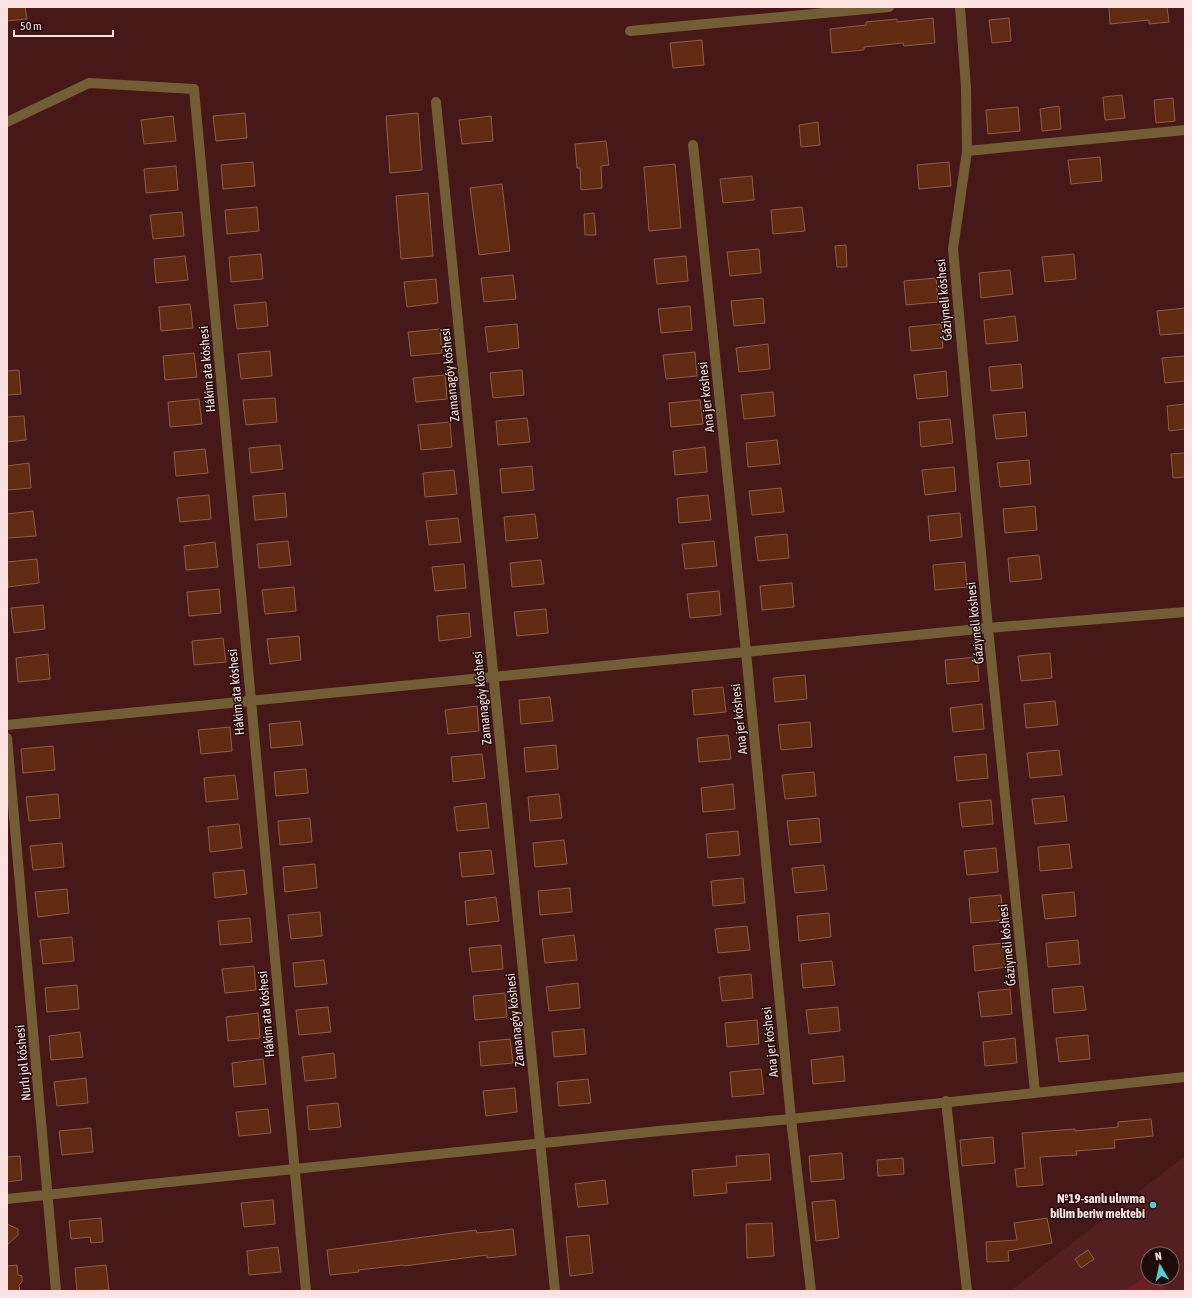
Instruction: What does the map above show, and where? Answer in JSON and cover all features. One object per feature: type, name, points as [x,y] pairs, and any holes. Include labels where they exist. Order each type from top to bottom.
[{"type":"street","points":[[630,30],[889,7]]},
{"type":"street","name":"Ǵáziyneli kóshesi","points":[[960,7],[966,88],[967,151],[953,249],[988,628],[1035,1092]]},
{"type":"street","name":"Hákim ata kóshesi","points":[[7,122],[89,83],[194,90],[306,1291]]},
{"type":"street","name":"Zamanagóy kóshesi","points":[[436,102],[555,1291]]},
{"type":"street","points":[[967,151],[1185,130]]},
{"type":"street","name":"Ana jer kóshesi","points":[[693,145],[746,652],[791,1119],[811,1291]]},
{"type":"street","points":[[7,725],[988,628],[1185,612]]},
{"type":"street","name":"Nurlı jol kóshesi","points":[[7,738],[56,1291]]},
{"type":"street","points":[[7,1199],[1185,1077]]},
{"type":"street","points":[[946,1101],[966,1291]]},
{"type":"shaded area","name":"№19-sanlı ulıwma bilim beriw mektebi","points":[[1185,1156],[1185,1291],[1010,1291]]},
{"type":"shaded area","points":[[1140,1280],[1140,1286],[1163,1286],[1166,1291],[1125,1291]]},
{"type":"building","points":[[7,7],[25,7],[27,19],[7,21]]},
{"type":"building","points":[[1109,7],[1167,7],[1169,22],[1149,24],[1149,20],[1110,24]]},
{"type":"building","points":[[933,18],[935,43],[904,46],[903,43],[864,47],[864,50],[832,53],[830,29],[866,25],[866,22],[897,19],[897,22]]},
{"type":"building","points":[[1009,18],[1011,41],[992,43],[989,20]]},
{"type":"building","points":[[702,40],[704,65],[673,68],[670,43]]},
{"type":"building","points":[[1122,95],[1125,118],[1105,120],[1103,97]]},
{"type":"building","points":[[1173,98],[1175,121],[1156,123],[1154,100]]},
{"type":"building","points":[[1059,106],[1061,129],[1042,131],[1040,109]]},
{"type":"building","points":[[1018,107],[1020,131],[988,134],[986,110]]},
{"type":"building","points":[[245,113],[247,138],[216,141],[213,116]]},
{"type":"building","points":[[418,113],[422,170],[390,173],[386,116]]},
{"type":"building","points":[[173,116],[176,141],[144,144],[141,120]]},
{"type":"building","points":[[491,116],[493,141],[462,144],[459,120]]},
{"type":"building","points":[[818,122],[820,145],[801,147],[799,125]]},
{"type":"building","points":[[606,141],[609,165],[601,166],[602,188],[581,190],[580,168],[577,168],[575,144]]},
{"type":"building","points":[[1100,157],[1102,181],[1071,184],[1068,160]]},
{"type":"building","points":[[253,162],[255,186],[223,189],[221,165]]},
{"type":"building","points":[[949,162],[951,186],[919,189],[917,165]]},
{"type":"building","points":[[675,164],[681,228],[649,231],[644,167]]},
{"type":"building","points":[[176,166],[178,190],[146,193],[144,169]]},
{"type":"building","points":[[752,176],[754,200],[723,203],[720,179]]},
{"type":"building","points":[[502,184],[510,251],[479,255],[470,188]]},
{"type":"building","points":[[428,193],[433,256],[401,259],[396,196]]},
{"type":"building","points":[[257,207],[259,231],[227,234],[225,210]]},
{"type":"building","points":[[802,207],[805,231],[773,234],[771,210]]},
{"type":"building","points":[[182,212],[184,236],[153,239],[150,215]]},
{"type":"building","points":[[594,213],[596,235],[585,235],[584,214]]},
{"type":"building","points":[[846,245],[847,267],[837,267],[835,246]]},
{"type":"building","points":[[759,249],[761,273],[730,276],[727,252]]},
{"type":"building","points":[[261,254],[263,279],[231,282],[229,257]]},
{"type":"building","points":[[1074,254],[1076,279],[1045,282],[1042,257]]},
{"type":"building","points":[[185,256],[188,280],[156,283],[154,259]]},
{"type":"building","points":[[686,256],[688,281],[657,284],[654,259]]},
{"type":"building","points":[[1010,270],[1013,294],[981,298],[979,273]]},
{"type":"building","points":[[513,275],[516,299],[484,302],[481,278]]},
{"type":"building","points":[[936,278],[938,302],[906,305],[904,281]]},
{"type":"building","points":[[436,279],[438,303],[407,307],[404,282]]},
{"type":"building","points":[[763,298],[765,323],[734,326],[731,301]]},
{"type":"building","points":[[266,302],[268,326],[237,329],[234,305]]},
{"type":"building","points":[[190,304],[193,328],[161,331],[159,307]]},
{"type":"building","points":[[690,306],[692,330],[661,333],[658,309]]},
{"type":"building","points":[[1185,308],[1185,333],[1160,335],[1157,311]]},
{"type":"building","points":[[1015,316],[1018,341],[986,344],[984,320]]},
{"type":"building","points":[[517,324],[519,348],[488,352],[485,327]]},
{"type":"building","points":[[941,324],[943,348],[911,351],[909,327]]},
{"type":"building","points":[[440,329],[442,353],[411,356],[408,332]]},
{"type":"building","points":[[768,344],[770,369],[739,372],[736,348]]},
{"type":"building","points":[[270,351],[272,376],[241,379],[238,354]]},
{"type":"building","points":[[695,352],[697,376],[666,379],[663,355]]},
{"type":"building","points":[[194,353],[197,377],[165,380],[163,356]]},
{"type":"building","points":[[1185,356],[1185,381],[1165,383],[1162,358]]},
{"type":"building","points":[[1021,364],[1023,388],[991,391],[989,367]]},
{"type":"building","points":[[19,370],[21,394],[7,395],[7,371]]},
{"type":"building","points":[[522,370],[524,395],[493,398],[490,373]]},
{"type":"building","points":[[946,371],[948,396],[917,399],[914,375]]},
{"type":"building","points":[[445,375],[447,399],[416,402],[413,378]]},
{"type":"building","points":[[773,392],[775,416],[744,419],[741,395]]},
{"type":"building","points":[[275,398],[277,422],[246,425],[243,400]]},
{"type":"building","points":[[199,399],[202,424],[170,427],[168,402]]},
{"type":"building","points":[[700,400],[703,424],[671,427],[669,403]]},
{"type":"building","points":[[1185,404],[1185,429],[1169,431],[1167,406]]},
{"type":"building","points":[[1025,412],[1027,436],[996,439],[993,415]]},
{"type":"building","points":[[24,416],[26,440],[7,442],[7,417]]},
{"type":"building","points":[[527,418],[530,442],[498,445],[496,421]]},
{"type":"building","points":[[950,419],[953,443],[921,447],[919,422]]},
{"type":"building","points":[[450,422],[452,447],[421,450],[418,425]]},
{"type":"building","points":[[777,440],[780,464],[748,467],[746,443]]},
{"type":"building","points":[[280,445],[283,469],[251,473],[249,448]]},
{"type":"building","points":[[705,447],[707,472],[675,475],[673,451]]},
{"type":"building","points":[[205,449],[208,473],[176,476],[174,452]]},
{"type":"building","points":[[1185,453],[1185,477],[1173,478],[1171,454]]},
{"type":"building","points":[[1029,460],[1031,484],[1000,487],[997,463]]},
{"type":"building","points":[[29,463],[31,488],[7,490],[7,466]]},
{"type":"building","points":[[532,466],[534,490],[502,493],[500,469]]},
{"type":"building","points":[[954,467],[956,491],[925,495],[922,470]]},
{"type":"building","points":[[454,470],[457,494],[425,497],[423,473]]},
{"type":"building","points":[[781,488],[784,512],[752,515],[749,491]]},
{"type":"building","points":[[285,493],[287,517],[255,520],[253,496]]},
{"type":"building","points":[[209,495],[211,519],[180,522],[177,498]]},
{"type":"building","points":[[708,495],[711,520],[679,523],[677,498]]},
{"type":"building","points":[[1035,506],[1037,530],[1005,533],[1003,509]]},
{"type":"building","points":[[33,511],[36,536],[7,538],[7,514]]},
{"type":"building","points":[[960,513],[962,537],[930,541],[928,516]]},
{"type":"building","points":[[535,514],[538,538],[506,541],[504,517]]},
{"type":"building","points":[[458,518],[461,542],[429,545],[426,521]]},
{"type":"building","points":[[787,534],[789,558],[758,561],[755,537]]},
{"type":"building","points":[[288,541],[291,565],[259,568],[257,544]]},
{"type":"building","points":[[714,541],[717,566],[685,569],[682,544]]},
{"type":"building","points":[[215,542],[218,567],[186,570],[184,546]]},
{"type":"building","points":[[1039,555],[1042,579],[1010,582],[1008,558]]},
{"type":"building","points":[[37,559],[39,583],[8,587],[7,562]]},
{"type":"building","points":[[541,560],[544,584],[512,587],[510,563]]},
{"type":"building","points":[[965,562],[967,587],[935,590],[933,565]]},
{"type":"building","points":[[464,564],[466,588],[435,591],[432,567]]},
{"type":"building","points":[[792,583],[794,607],[762,610],[760,586]]},
{"type":"building","points":[[294,587],[296,611],[265,614],[262,590]]},
{"type":"building","points":[[219,589],[221,613],[189,616],[187,592]]},
{"type":"building","points":[[719,591],[721,615],[690,618],[687,594]]},
{"type":"building","points":[[43,605],[45,629],[14,633],[11,608]]},
{"type":"building","points":[[546,609],[548,633],[517,636],[514,612]]},
{"type":"building","points":[[469,613],[471,637],[439,641],[437,616]]},
{"type":"building","points":[[299,636],[301,660],[270,664],[267,639]]},
{"type":"building","points":[[223,638],[226,662],[194,665],[192,641]]},
{"type":"building","points":[[1050,653],[1052,678],[1021,681],[1018,656]]},
{"type":"building","points":[[48,654],[50,679],[18,682],[16,658]]},
{"type":"building","points":[[977,657],[979,681],[947,684],[945,660]]},
{"type":"building","points":[[805,675],[807,699],[775,702],[773,678]]},
{"type":"building","points":[[723,687],[726,712],[694,715],[692,690]]},
{"type":"building","points":[[550,697],[553,721],[521,724],[519,700]]},
{"type":"building","points":[[1055,701],[1058,725],[1026,728],[1024,704]]},
{"type":"building","points":[[982,704],[984,729],[953,732],[950,708]]},
{"type":"building","points":[[477,706],[479,731],[448,734],[445,710]]},
{"type":"building","points":[[300,721],[303,745],[271,748],[269,724]]},
{"type":"building","points":[[810,722],[812,747],[781,750],[778,725]]},
{"type":"building","points":[[230,727],[232,751],[201,754],[198,730]]},
{"type":"building","points":[[728,735],[731,759],[699,762],[697,738]]},
{"type":"building","points":[[556,745],[558,769],[526,772],[524,748]]},
{"type":"building","points":[[53,746],[55,770],[23,773],[21,749]]},
{"type":"building","points":[[1059,750],[1062,775],[1030,778],[1027,753]]},
{"type":"building","points":[[482,754],[485,778],[453,782],[451,757]]},
{"type":"building","points":[[986,754],[988,778],[957,781],[954,757]]},
{"type":"building","points":[[306,769],[308,793],[276,796],[274,772]]},
{"type":"building","points":[[814,772],[816,796],[785,799],[782,775]]},
{"type":"building","points":[[235,775],[238,799],[206,802],[204,778]]},
{"type":"building","points":[[733,784],[735,809],[703,812],[701,788]]},
{"type":"building","points":[[58,794],[60,818],[29,821],[26,797]]},
{"type":"building","points":[[559,794],[562,818],[530,821],[528,797]]},
{"type":"building","points":[[1064,796],[1067,821],[1035,824],[1032,799]]},
{"type":"building","points":[[991,800],[993,824],[962,827],[959,803]]},
{"type":"building","points":[[486,803],[489,828],[457,831],[454,807]]},
{"type":"building","points":[[310,818],[312,842],[280,845],[278,821]]},
{"type":"building","points":[[819,818],[821,842],[790,845],[787,821]]},
{"type":"building","points":[[239,824],[242,848],[210,852],[208,827]]},
{"type":"building","points":[[738,831],[740,855],[708,858],[706,834]]},
{"type":"building","points":[[564,840],[567,864],[535,867],[533,843]]},
{"type":"building","points":[[62,843],[64,867],[33,870],[30,846]]},
{"type":"building","points":[[1069,844],[1072,868],[1040,871],[1038,847]]},
{"type":"building","points":[[996,848],[998,872],[967,875],[964,851]]},
{"type":"building","points":[[491,850],[494,874],[462,877],[459,853]]},
{"type":"building","points":[[315,864],[317,888],[285,892],[283,867]]},
{"type":"building","points":[[824,865],[827,890],[795,893],[792,868]]},
{"type":"building","points":[[244,870],[247,894],[215,898],[213,873]]},
{"type":"building","points":[[743,878],[745,903],[713,906],[711,881]]},
{"type":"building","points":[[570,888],[572,912],[540,915],[538,891]]},
{"type":"building","points":[[67,889],[69,913],[38,917],[35,892]]},
{"type":"building","points":[[1074,892],[1076,916],[1045,919],[1042,895]]},
{"type":"building","points":[[1001,895],[1003,920],[971,923],[969,898]]},
{"type":"building","points":[[496,897],[499,921],[467,925],[465,901]]},
{"type":"building","points":[[320,912],[322,936],[291,939],[288,915]]},
{"type":"building","points":[[829,913],[831,937],[799,941],[797,916]]},
{"type":"building","points":[[250,918],[252,942],[220,945],[218,921]]},
{"type":"building","points":[[747,926],[750,950],[718,953],[715,929]]},
{"type":"building","points":[[574,935],[577,960],[545,963],[542,939]]},
{"type":"building","points":[[72,937],[74,961],[43,964],[40,940]]},
{"type":"building","points":[[1078,940],[1080,964],[1048,967],[1046,943]]},
{"type":"building","points":[[1004,943],[1007,967],[975,971],[973,946]]},
{"type":"building","points":[[501,945],[503,969],[472,972],[469,948]]},
{"type":"building","points":[[324,960],[327,984],[295,987],[293,963]]},
{"type":"building","points":[[832,961],[835,985],[803,988],[801,964]]},
{"type":"building","points":[[254,966],[256,990],[225,993],[222,969]]},
{"type":"building","points":[[751,974],[753,998],[722,1001],[719,977]]},
{"type":"building","points":[[578,983],[580,1008],[549,1011],[546,987]]},
{"type":"building","points":[[77,985],[79,1009],[47,1012],[45,988]]},
{"type":"building","points":[[1083,986],[1086,1010],[1054,1013],[1052,989]]},
{"type":"building","points":[[1010,989],[1012,1014],[981,1017],[978,992]]},
{"type":"building","points":[[505,993],[507,1017],[475,1020],[473,996]]},
{"type":"building","points":[[328,1007],[331,1032],[299,1035],[296,1010]]},
{"type":"building","points":[[838,1007],[840,1031],[809,1034],[806,1010]]},
{"type":"building","points":[[258,1013],[260,1038],[228,1041],[226,1017]]},
{"type":"building","points":[[757,1020],[759,1044],[727,1047],[725,1023]]},
{"type":"building","points":[[584,1029],[586,1054],[554,1057],[552,1032]]},
{"type":"building","points":[[80,1032],[83,1057],[51,1060],[49,1036]]},
{"type":"building","points":[[1088,1035],[1090,1059],[1059,1062],[1056,1038]]},
{"type":"building","points":[[1015,1038],[1017,1063],[985,1066],[983,1042]]},
{"type":"building","points":[[510,1039],[513,1063],[481,1066],[479,1042]]},
{"type":"building","points":[[334,1053],[336,1078],[305,1081],[302,1057]]},
{"type":"building","points":[[843,1056],[845,1081],[813,1084],[811,1060]]},
{"type":"building","points":[[263,1059],[266,1084],[234,1087],[232,1063]]},
{"type":"building","points":[[761,1069],[764,1094],[732,1097],[730,1072]]},
{"type":"building","points":[[86,1078],[88,1103],[57,1106],[54,1082]]},
{"type":"building","points":[[588,1079],[591,1103],[559,1106],[557,1082]]},
{"type":"building","points":[[515,1088],[517,1112],[486,1116],[483,1091]]},
{"type":"building","points":[[338,1103],[341,1127],[309,1130],[307,1106]]},
{"type":"building","points":[[268,1109],[271,1133],[239,1136],[236,1112]]},
{"type":"building","points":[[1151,1119],[1153,1136],[1114,1140],[1115,1148],[1076,1151],[1077,1155],[1040,1157],[1043,1185],[1017,1187],[1015,1169],[1025,1168],[1022,1133],[1075,1129],[1075,1131],[1118,1127],[1118,1122]]},
{"type":"building","points":[[91,1128],[93,1152],[62,1155],[59,1131]]},
{"type":"building","points":[[993,1137],[995,1163],[962,1166],[960,1140]]},
{"type":"building","points":[[842,1153],[844,1179],[811,1182],[809,1156]]},
{"type":"building","points":[[769,1154],[771,1180],[726,1183],[727,1193],[694,1196],[692,1170],[737,1166],[736,1156]]},
{"type":"building","points":[[20,1156],[22,1180],[7,1182],[7,1157]]},
{"type":"building","points":[[903,1158],[904,1174],[878,1176],[877,1160]]},
{"type":"building","points":[[605,1180],[608,1204],[578,1207],[575,1184]]},
{"type":"building","points":[[273,1200],[275,1224],[244,1227],[241,1203]]},
{"type":"building","points":[[835,1200],[839,1238],[816,1241],[812,1202]]},
{"type":"building","points":[[101,1218],[103,1242],[91,1243],[90,1237],[71,1239],[69,1221]]},
{"type":"building","points":[[1047,1218],[1052,1243],[1008,1251],[1009,1261],[987,1262],[986,1242],[1017,1240],[1014,1223]]},
{"type":"building","points":[[772,1223],[774,1256],[747,1258],[746,1224]]},
{"type":"building","points":[[7,1224],[18,1229],[18,1235],[7,1245]]},
{"type":"building","points":[[513,1229],[516,1255],[487,1258],[487,1255],[404,1266],[358,1270],[359,1272],[330,1275],[327,1250],[476,1230],[477,1233]]},
{"type":"building","points":[[589,1235],[593,1273],[570,1276],[566,1237]]},
{"type":"building","points":[[278,1247],[281,1272],[249,1275],[247,1251]]},
{"type":"building","points":[[1088,1250],[1094,1259],[1081,1268],[1075,1259]]},
{"type":"building","points":[[17,1265],[18,1275],[22,1276],[22,1282],[19,1285],[20,1291],[7,1291],[7,1266]]},
{"type":"building","points":[[106,1265],[109,1290],[77,1291],[75,1268]]},
{"type":"place","name":"№19-sanlı ulıwma bilim beriw mektebi","points":[[1153,1205]]}]
